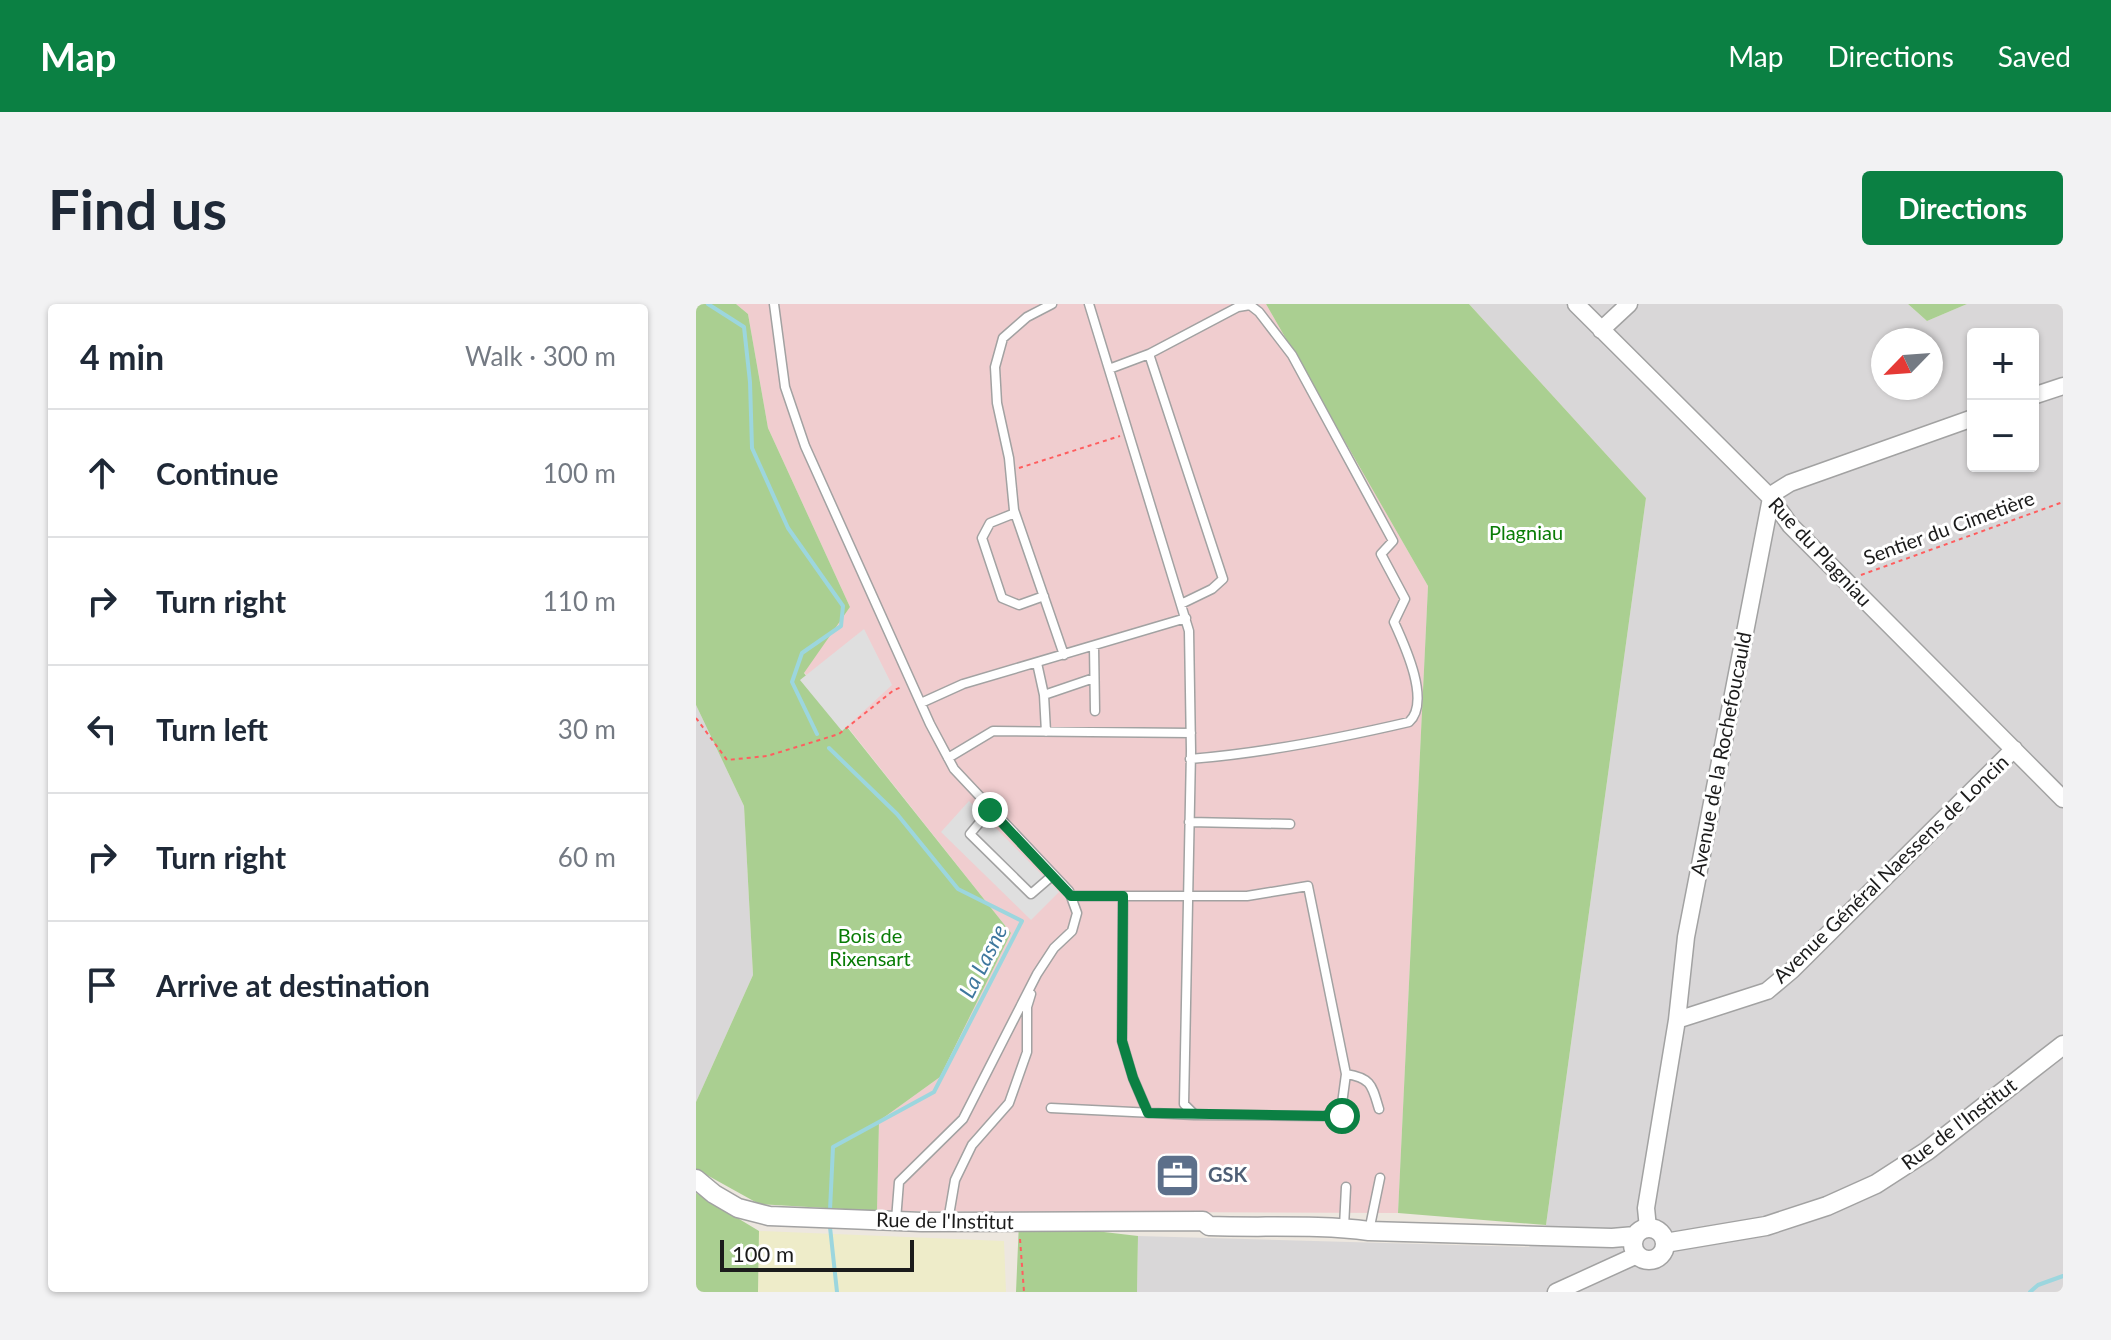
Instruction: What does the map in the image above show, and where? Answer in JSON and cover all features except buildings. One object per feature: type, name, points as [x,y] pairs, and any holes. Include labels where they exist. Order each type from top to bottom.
[{"type":"street","name":"Rue du Plagniau","points":[[1576,304],[1771,498],[1790,525],[2063,799]]},
{"type":"street","points":[[1601,330],[1629,304]]},
{"type":"street","points":[[2039,394],[2063,386]]},
{"type":"street","points":[[1771,498],[1790,483],[1967,420]]},
{"type":"street","name":"Avenue de la Rochefoucauld","points":[[1642,1232],[1677,1020],[1688,924],[1771,498]]},
{"type":"street","name":"Avenue Général Naessens de Loncin","points":[[1677,1020],[1767,991],[2014,749]]},
{"type":"street","name":"Rue de l'Institut","points":[[1665,1243],[1766,1226],[1827,1206],[1876,1184],[1927,1151],[2063,1045]]},
{"type":"street","name":"Rue de l'Institut","points":[[696,1179],[738,1208],[769,1216],[1019,1222],[1203,1221],[1209,1226],[1612,1238],[1642,1232]]},
{"type":"street","points":[[1642,1232],[1661,1234],[1665,1243],[1663,1253],[1655,1259],[1645,1260],[1635,1256],[1633,1245],[1642,1232]]},
{"type":"street","points":[[1556,1292],[1635,1256]]},
{"type":"lane","points":[[774,304],[785,387],[805,446],[948,758],[990,810],[1071,896],[1077,913],[1072,931],[1054,948],[1037,974],[963,1119],[899,1182],[896,1220]]},
{"type":"lane","points":[[1052,304],[1027,317],[1003,338],[995,367],[997,403],[1015,513],[1064,655]]},
{"type":"lane","points":[[1089,304],[1189,631],[1191,733],[1184,1104],[1195,1115]]},
{"type":"lane","points":[[1109,369],[1149,354],[1238,307],[1250,305],[1292,355],[1393,541],[1381,554],[1405,599],[1394,622],[1405,647],[1420,701],[1415,716],[1409,722],[1321,742],[1251,754],[1190,759]]},
{"type":"lane","points":[[1149,354],[1223,579],[1212,589],[1181,604]]},
{"type":"lane","points":[[1015,513],[990,523],[982,538],[1002,598],[1019,605],[1044,596]]},
{"type":"lane","points":[[921,703],[963,684],[1186,618]]},
{"type":"lane","points":[[1094,646],[1095,711]]},
{"type":"lane","points":[[1037,663],[1044,695],[1046,732]]},
{"type":"lane","points":[[1044,695],[1094,678]]},
{"type":"lane","points":[[948,758],[993,731],[1191,733]]},
{"type":"lane","points":[[990,810],[970,834],[1031,894],[1053,875]]},
{"type":"lane","points":[[1189,822],[1290,824]]},
{"type":"lane","points":[[1051,1108],[1195,1115],[1324,1116],[1341,1114],[1346,1074],[1308,886],[1247,896],[1071,896]]},
{"type":"lane","points":[[1123,896],[1122,1041],[1148,1113]]},
{"type":"lane","points":[[948,1221],[955,1180],[972,1145],[1009,1103],[1027,1052],[1027,1007],[1037,974]]},
{"type":"lane","points":[[1346,1074],[1360,1076],[1371,1083],[1379,1109]]},
{"type":"lane","points":[[1369,1231],[1380,1178]]},
{"type":"lane","points":[[1344,1228],[1346,1187]]},
{"type":"path","points":[[1010,471],[1129,433]]},
{"type":"path","name":"Sentier du Cimetière","points":[[1845,581],[2063,502]]},
{"type":"path","points":[[696,718],[727,760],[767,756],[839,734],[894,690],[911,683]]},
{"type":"path","points":[[1019,1222],[1024,1292]]},
{"type":"shaded area","points":[[736,304],[1266,304],[1428,586],[1398,1213],[877,1211],[879,1121],[940,1077],[1011,933],[804,672],[850,607],[768,428],[748,314]]},
{"type":"shaded area","points":[[1469,304],[1908,304],[1927,321],[1967,304],[2063,304],[2063,1292],[1137,1292],[1138,1236],[1529,1247],[1546,1225],[1646,498]]},
{"type":"shaded area","points":[[864,629],[892,685],[842,731],[800,680]]},
{"type":"shaded area","points":[[696,705],[744,806],[753,975],[696,1102]]},
{"type":"shaded area","points":[[969,801],[1059,892],[1031,920],[941,832]]},
{"type":"shaded area","points":[[759,1231],[1004,1241],[1006,1292],[758,1292]]},
{"type":"green space","name":"Bois de Rixensart","points":[[696,304],[736,304],[748,314],[768,428],[850,607],[804,673],[1011,933],[940,1077],[879,1121],[877,1211],[759,1204],[696,1169],[696,1102],[753,975],[744,806],[696,705]]},
{"type":"green space","name":"Plagniau","points":[[1266,304],[1469,304],[1646,498],[1546,1225],[1398,1213],[1428,586]]},
{"type":"green space","points":[[1908,304],[1967,304],[1927,321]]},
{"type":"green space","points":[[696,1193],[759,1231],[758,1292],[696,1292]]},
{"type":"green space","points":[[1019,1222],[1138,1236],[1137,1292],[1016,1292]]},
{"type":"waterway","name":"La Lasne","points":[[708,304],[744,327],[752,448],[788,528],[843,606],[841,626],[802,653],[792,682],[817,734]]},
{"type":"waterway","name":"La Lasne","points":[[829,748],[897,814],[958,889],[1022,921],[934,1092],[833,1147],[830,1210]]},
{"type":"waterway","name":"La Lasne","points":[[830,1227],[837,1292]]},
{"type":"waterway","points":[[2030,1292],[2038,1285],[2063,1276]]},
{"type":"place","name":"GSK","points":[[1177,1175]]},
{"type":"route","points":[[990,810],[1071,896],[1123,896],[1122,1041],[1148,1113],[1324,1116],[1341,1111],[1342,1116]]}]
